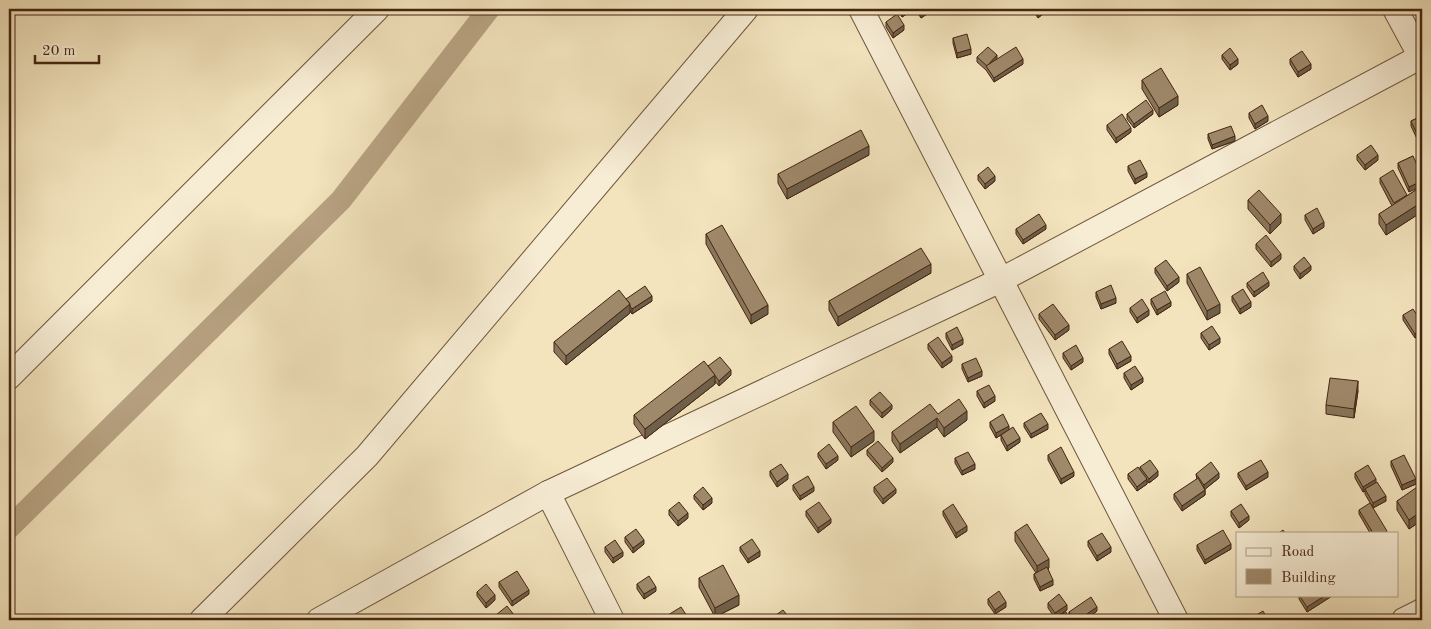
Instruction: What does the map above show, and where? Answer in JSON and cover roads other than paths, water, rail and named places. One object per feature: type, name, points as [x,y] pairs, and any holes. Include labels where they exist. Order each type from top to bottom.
[{"type":"street","points":[[9,377],[377,9]]},
{"type":"street","points":[[202,620],[367,456],[746,9]]},
{"type":"street","points":[[860,9],[1176,620]]},
{"type":"street","points":[[319,620],[548,493],[1001,280],[1422,57],[1395,9]]},
{"type":"street","points":[[548,493],[612,620]]},
{"type":"street","points":[[1404,620],[1422,610]]},
{"type":"waterway","points":[[9,528],[341,200],[489,9]]}]
